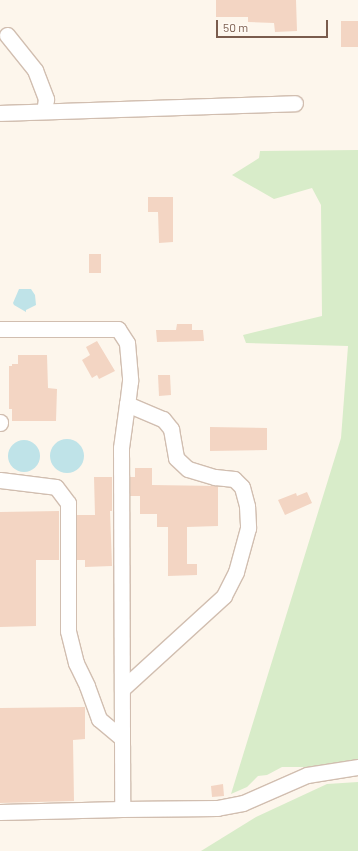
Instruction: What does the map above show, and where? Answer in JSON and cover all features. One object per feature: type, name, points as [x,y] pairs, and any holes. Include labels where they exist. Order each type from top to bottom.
[{"type":"street","points":[[7,35],[35,70],[46,99],[44,111]]},
{"type":"street","points":[[0,112],[295,103]]},
{"type":"street","points":[[0,329],[118,329],[127,343],[130,381],[121,448],[122,809]]},
{"type":"street","points":[[122,689],[224,596],[236,572],[248,528],[247,506],[242,487],[234,480],[215,477],[188,469],[176,458],[171,428],[163,419],[127,404]]},
{"type":"street","points":[[0,480],[56,487],[68,503],[68,631],[76,663],[87,686],[99,719],[122,738]]},
{"type":"street","points":[[0,812],[217,808],[243,803],[307,775],[358,767]]},
{"type":"green space","points":[[358,150],[358,761],[314,767],[282,767],[267,775],[258,776],[247,787],[231,794],[341,438],[348,346],[246,343],[243,335],[322,316],[321,205],[312,188],[274,199],[232,175],[259,158],[260,151]]},
{"type":"green space","points":[[358,782],[358,851],[201,851],[256,817],[327,784]]},
{"type":"water","points":[[19,289],[31,289],[35,295],[36,305],[26,310],[26,312],[13,303]]},
{"type":"water","points":[[64,439],[70,439],[74,440],[81,446],[84,456],[83,463],[77,470],[70,473],[64,473],[60,472],[53,466],[50,459],[50,453],[51,449],[57,442]]},
{"type":"water","points":[[21,440],[27,440],[37,447],[40,456],[39,462],[33,469],[27,472],[21,472],[11,465],[8,459],[8,453],[15,443]]},
{"type":"building","points":[[216,0],[296,0],[297,31],[275,32],[274,23],[248,22],[248,17],[216,17]]},
{"type":"building","points":[[341,21],[358,21],[358,47],[341,47]]},
{"type":"building","points":[[148,197],[173,197],[173,242],[159,243],[158,212],[148,212]]},
{"type":"building","points":[[89,254],[101,254],[101,273],[89,273]]},
{"type":"building","points":[[177,324],[192,324],[192,330],[203,330],[204,341],[157,342],[156,330],[176,330]]},
{"type":"building","points":[[97,341],[115,371],[99,379],[97,375],[92,378],[82,360],[90,355],[86,347]]},
{"type":"building","points":[[18,355],[47,355],[48,388],[57,389],[56,421],[12,421],[12,409],[9,409],[9,366],[12,366],[12,364],[18,364]]},
{"type":"building","points":[[158,375],[170,375],[171,395],[159,396]]},
{"type":"building","points":[[210,427],[267,428],[267,450],[210,451]]},
{"type":"building","points":[[135,468],[152,468],[152,485],[218,486],[218,526],[187,527],[187,564],[197,564],[197,575],[168,576],[168,527],[157,527],[157,514],[140,514],[140,496],[130,496],[130,477],[135,477]]},
{"type":"building","points":[[94,477],[112,477],[112,511],[110,511],[112,566],[85,567],[85,560],[77,560],[77,515],[95,515]]},
{"type":"building","points":[[307,492],[312,503],[285,515],[278,500],[296,493],[297,496]]},
{"type":"building","points":[[59,511],[59,560],[36,560],[36,626],[0,627],[0,512]]},
{"type":"building","points":[[85,707],[85,739],[73,740],[74,801],[0,803],[0,708]]},
{"type":"building","points":[[223,784],[224,796],[212,797],[211,786]]}]
